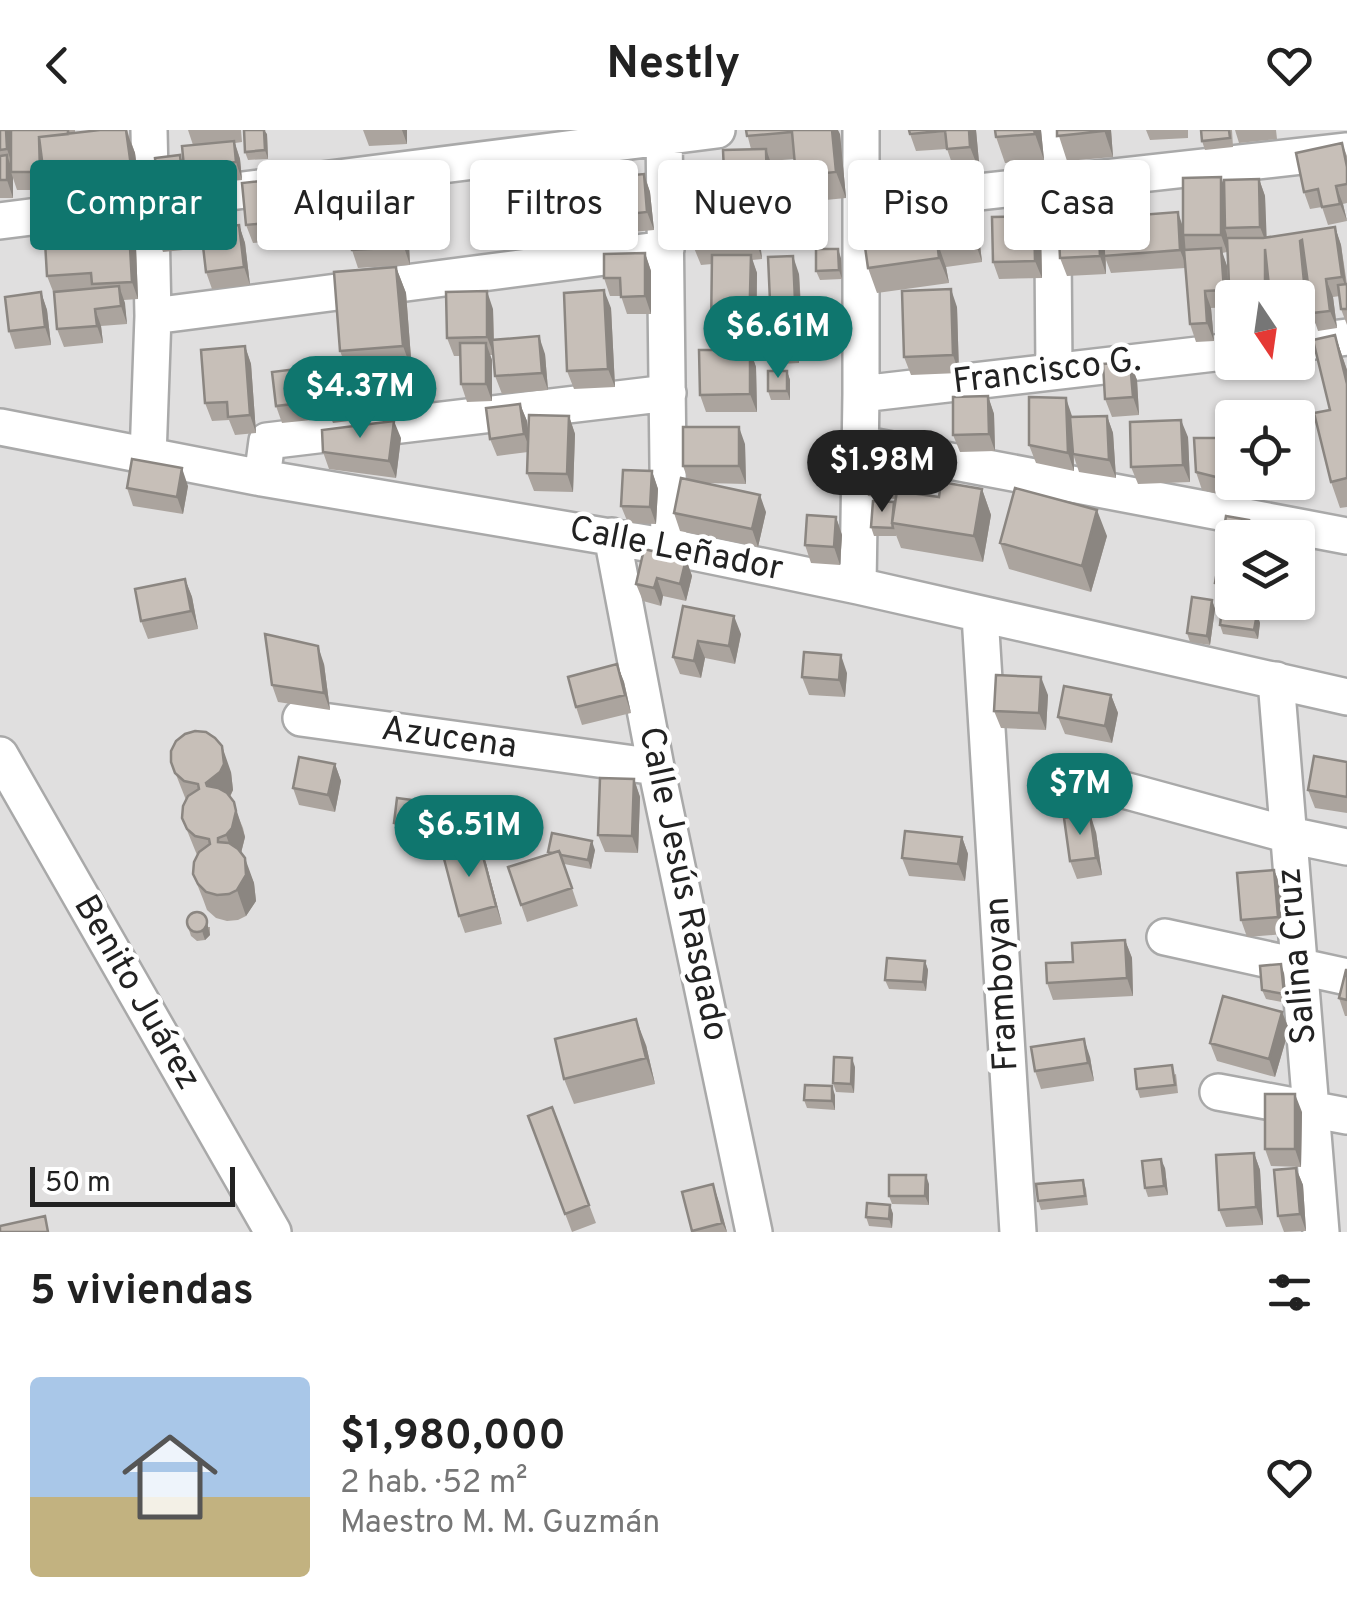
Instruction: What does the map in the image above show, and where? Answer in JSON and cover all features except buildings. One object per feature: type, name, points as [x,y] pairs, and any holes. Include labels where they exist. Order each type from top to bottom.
[{"type":"street","points":[[149,130],[150,160]]},
{"type":"street","points":[[237,192],[664,132],[717,130]]},
{"type":"street","points":[[861,130],[861,160]]},
{"type":"street","points":[[1052,130],[1052,160]]},
{"type":"street","points":[[664,132],[664,160]]},
{"type":"street","points":[[1150,173],[1347,151]]},
{"type":"street","points":[[0,221],[30,218]]},
{"type":"street","points":[[148,456],[152,250]]},
{"type":"street","points":[[153,316],[658,250]]},
{"type":"street","points":[[666,250],[669,547]]},
{"type":"street","points":[[858,586],[862,250]]},
{"type":"street","points":[[1053,250],[1054,372]]},
{"type":"street","points":[[1315,341],[1347,338]]},
{"type":"street","name":"Francisco G.","points":[[861,394],[1215,353]]},
{"type":"street","points":[[262,478],[268,441],[668,393]]},
{"type":"street","name":"Calle Leñador","points":[[0,427],[262,478],[669,547],[858,586],[1347,698]]},
{"type":"street","points":[[860,444],[1347,536]]},
{"type":"street","name":"Calle Jesús Rasgado","points":[[612,536],[656,767],[754,1232]]},
{"type":"street","name":"Framboyan","points":[[980,616],[1018,1232]]},
{"type":"street","name":"Salina Cruz","points":[[1276,680],[1321,1232]]},
{"type":"street","name":"Azucena","points":[[302,718],[656,767]]},
{"type":"street","name":"Benito Juárez","points":[[0,755],[273,1232]]},
{"type":"street","points":[[1120,789],[1347,847]]},
{"type":"street","points":[[1165,937],[1347,978]]},
{"type":"street","points":[[1218,1092],[1347,1116]]},
{"type":"shaded area","points":[[0,130],[1347,130],[1347,1232],[0,1232]]}]
